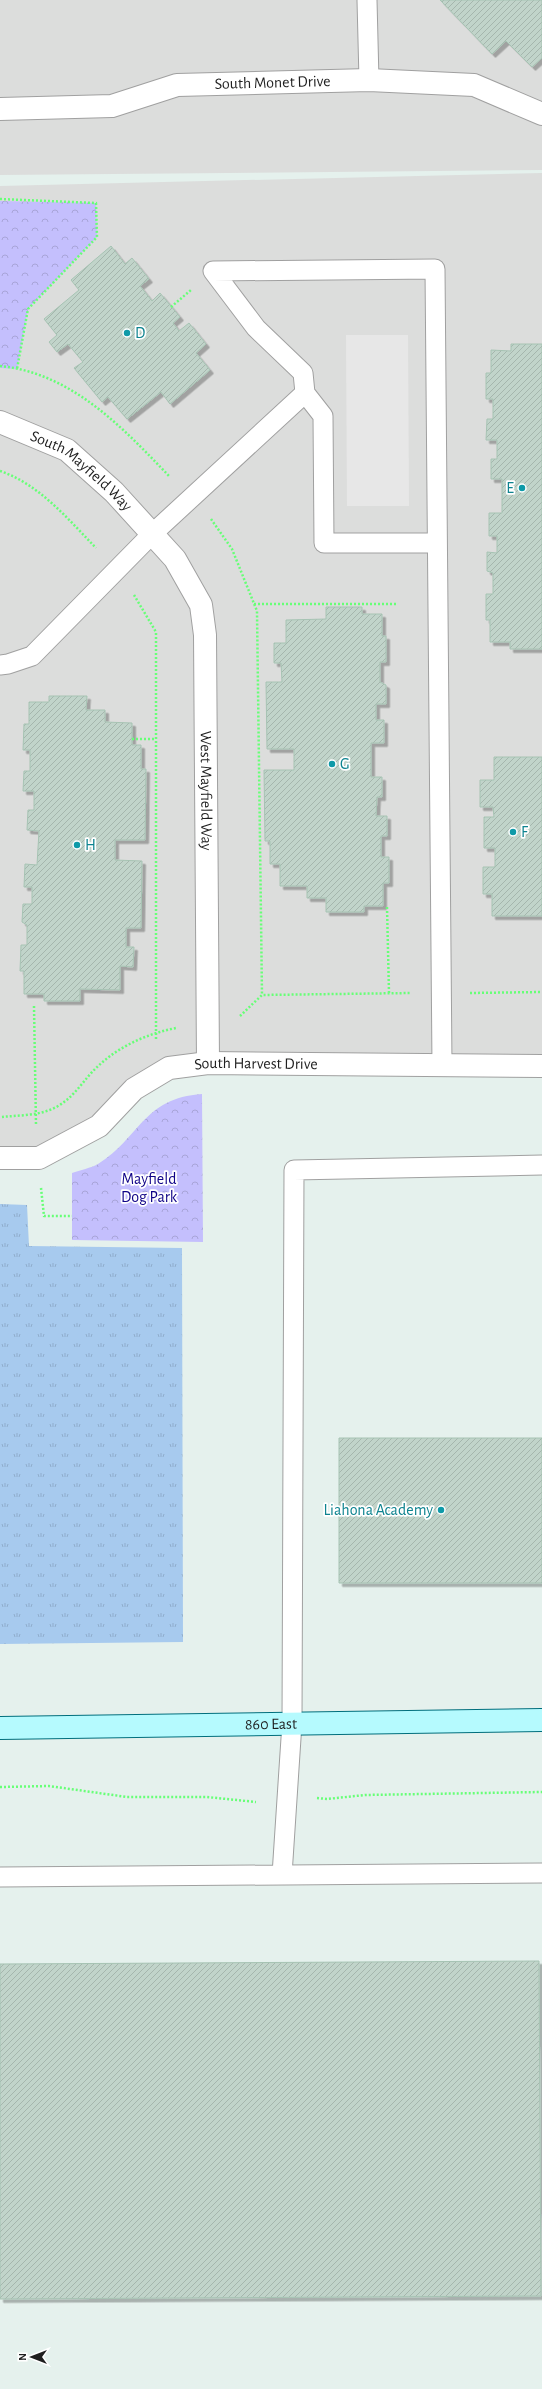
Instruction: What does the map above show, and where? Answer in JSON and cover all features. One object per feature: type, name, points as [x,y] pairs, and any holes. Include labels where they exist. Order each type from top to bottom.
[{"type":"street","name":"South Monet Drive","points":[[0,109],[112,106],[177,85],[369,80],[474,85],[542,114]]},
{"type":"street","name":"South Mayfield Way","points":[[0,422],[67,450],[114,492],[151,535]]},
{"type":"street","name":"West Mayfield Way","points":[[151,535],[175,559],[201,605],[205,635],[208,1063]]},
{"type":"street","name":"South Harvest Drive","points":[[0,1158],[39,1158],[99,1126],[134,1089],[169,1068],[208,1063],[542,1066]]},
{"type":"street","name":"860 East","points":[[0,1728],[542,1720]]},
{"type":"lane","points":[[367,0],[369,80]]},
{"type":"lane","points":[[437,543],[324,543],[323,416],[304,392],[303,373],[256,328],[213,271],[435,269],[442,1065]]},
{"type":"lane","points":[[0,665],[8,664],[32,656],[151,535],[304,392]]},
{"type":"lane","points":[[282,1875],[292,1723],[294,1170],[542,1165]]},
{"type":"lane","points":[[0,1877],[542,1873]]},
{"type":"path","points":[[0,199],[96,203],[97,237],[28,309],[17,370]]},
{"type":"path","points":[[0,366],[31,372],[66,387],[95,405],[130,436],[171,478]]},
{"type":"path","points":[[0,471],[19,479],[50,501],[98,550]]},
{"type":"path","points":[[208,517],[232,549],[257,611],[262,995]]},
{"type":"path","points":[[130,589],[156,632],[156,1043]]},
{"type":"path","points":[[254,604],[398,604]]},
{"type":"path","points":[[132,739],[156,739]]},
{"type":"path","points":[[387,907],[389,993]]},
{"type":"path","points":[[464,993],[542,992]]},
{"type":"path","points":[[240,1016],[262,995],[417,993]]},
{"type":"path","points":[[34,1006],[36,1132]]},
{"type":"path","points":[[2,1117],[36,1113],[58,1106],[71,1096],[108,1058],[129,1044],[156,1032],[176,1028]]},
{"type":"path","points":[[41,1187],[44,1216],[72,1216]]},
{"type":"path","points":[[0,1787],[49,1786],[127,1797],[207,1797],[253,1802]]},
{"type":"path","points":[[322,1798],[327,1799],[365,1795],[542,1792]]},
{"type":"shaded area","points":[[0,0],[542,0],[542,170],[0,175]]},
{"type":"shaded area","points":[[542,173],[542,1066],[208,1063],[134,1089],[39,1158],[0,1158],[0,186]]},
{"type":"shaded area","points":[[346,335],[408,335],[409,506],[347,506]]},
{"type":"green space","points":[[0,201],[96,203],[97,237],[28,309],[17,369],[0,368]]},
{"type":"green space","name":"Mayfield Dog Park","points":[[202,1094],[203,1242],[72,1240],[72,1173],[98,1164],[112,1154],[154,1111],[167,1103],[182,1097]]},
{"type":"green space","points":[[0,1204],[27,1205],[29,1246],[182,1248],[183,1642],[0,1644]]},
{"type":"building","points":[[440,0],[542,0],[542,58],[532,67],[506,41],[492,54]]},
{"type":"building","name":"D","points":[[111,246],[125,264],[132,258],[149,279],[140,286],[152,301],[160,293],[180,317],[173,323],[179,331],[189,323],[206,344],[196,353],[210,370],[170,404],[161,392],[127,419],[108,397],[102,402],[74,368],[83,362],[68,344],[57,352],[49,342],[57,335],[44,319],[79,290],[71,280]]},
{"type":"building","name":"E","points":[[511,344],[542,344],[542,649],[510,649],[510,642],[490,642],[490,620],[486,620],[486,594],[493,594],[493,573],[487,571],[487,552],[497,553],[497,536],[489,536],[489,513],[502,513],[502,479],[491,479],[491,459],[497,459],[497,440],[486,440],[487,419],[493,419],[493,399],[486,399],[486,373],[491,373],[491,350],[511,351]]},
{"type":"building","name":"G","points":[[326,607],[362,607],[362,614],[382,614],[382,636],[386,636],[386,662],[380,662],[380,682],[386,685],[386,704],[376,704],[376,720],[384,720],[384,743],[371,743],[371,777],[382,777],[382,797],[377,797],[376,816],[387,816],[387,836],[381,836],[381,857],[389,857],[389,883],[383,883],[383,906],[364,906],[364,912],[326,912],[326,898],[307,898],[307,886],[280,886],[280,864],[270,864],[270,841],[265,841],[264,770],[294,770],[294,749],[267,749],[266,682],[282,682],[281,663],[274,663],[274,643],[286,643],[286,620],[326,619]]},
{"type":"building","name":"H","points":[[49,696],[87,696],[86,710],[105,710],[105,722],[132,723],[132,745],[141,745],[141,769],[146,769],[145,840],[115,840],[115,860],[142,861],[141,928],[126,928],[126,947],[134,947],[133,967],[120,966],[120,990],[80,989],[80,1001],[44,1001],[44,994],[24,994],[24,971],[20,971],[21,945],[27,945],[27,925],[22,922],[23,904],[32,904],[32,887],[24,887],[25,864],[37,865],[39,831],[27,830],[28,810],[34,810],[34,791],[23,791],[24,771],[30,771],[30,750],[23,750],[24,724],[29,724],[29,702],[49,702]]},
{"type":"building","name":"F","points":[[494,757],[542,757],[542,916],[492,916],[492,894],[483,894],[483,867],[495,867],[495,848],[484,848],[484,817],[494,817],[493,807],[480,807],[480,780],[494,780]]},
{"type":"building","name":"Liahona Academy","points":[[339,1438],[542,1438],[542,1583],[339,1583]]},
{"type":"building","points":[[539,1961],[541,2296],[0,2299],[0,1964]]},
{"type":"place","name":"D","points":[[127,333]]},
{"type":"place","name":"E","points":[[522,488]]},
{"type":"place","name":"G","points":[[332,764]]},
{"type":"place","name":"F","points":[[513,832]]},
{"type":"place","name":"H","points":[[77,845]]},
{"type":"place","name":"Liahona Academy","points":[[441,1510]]}]
